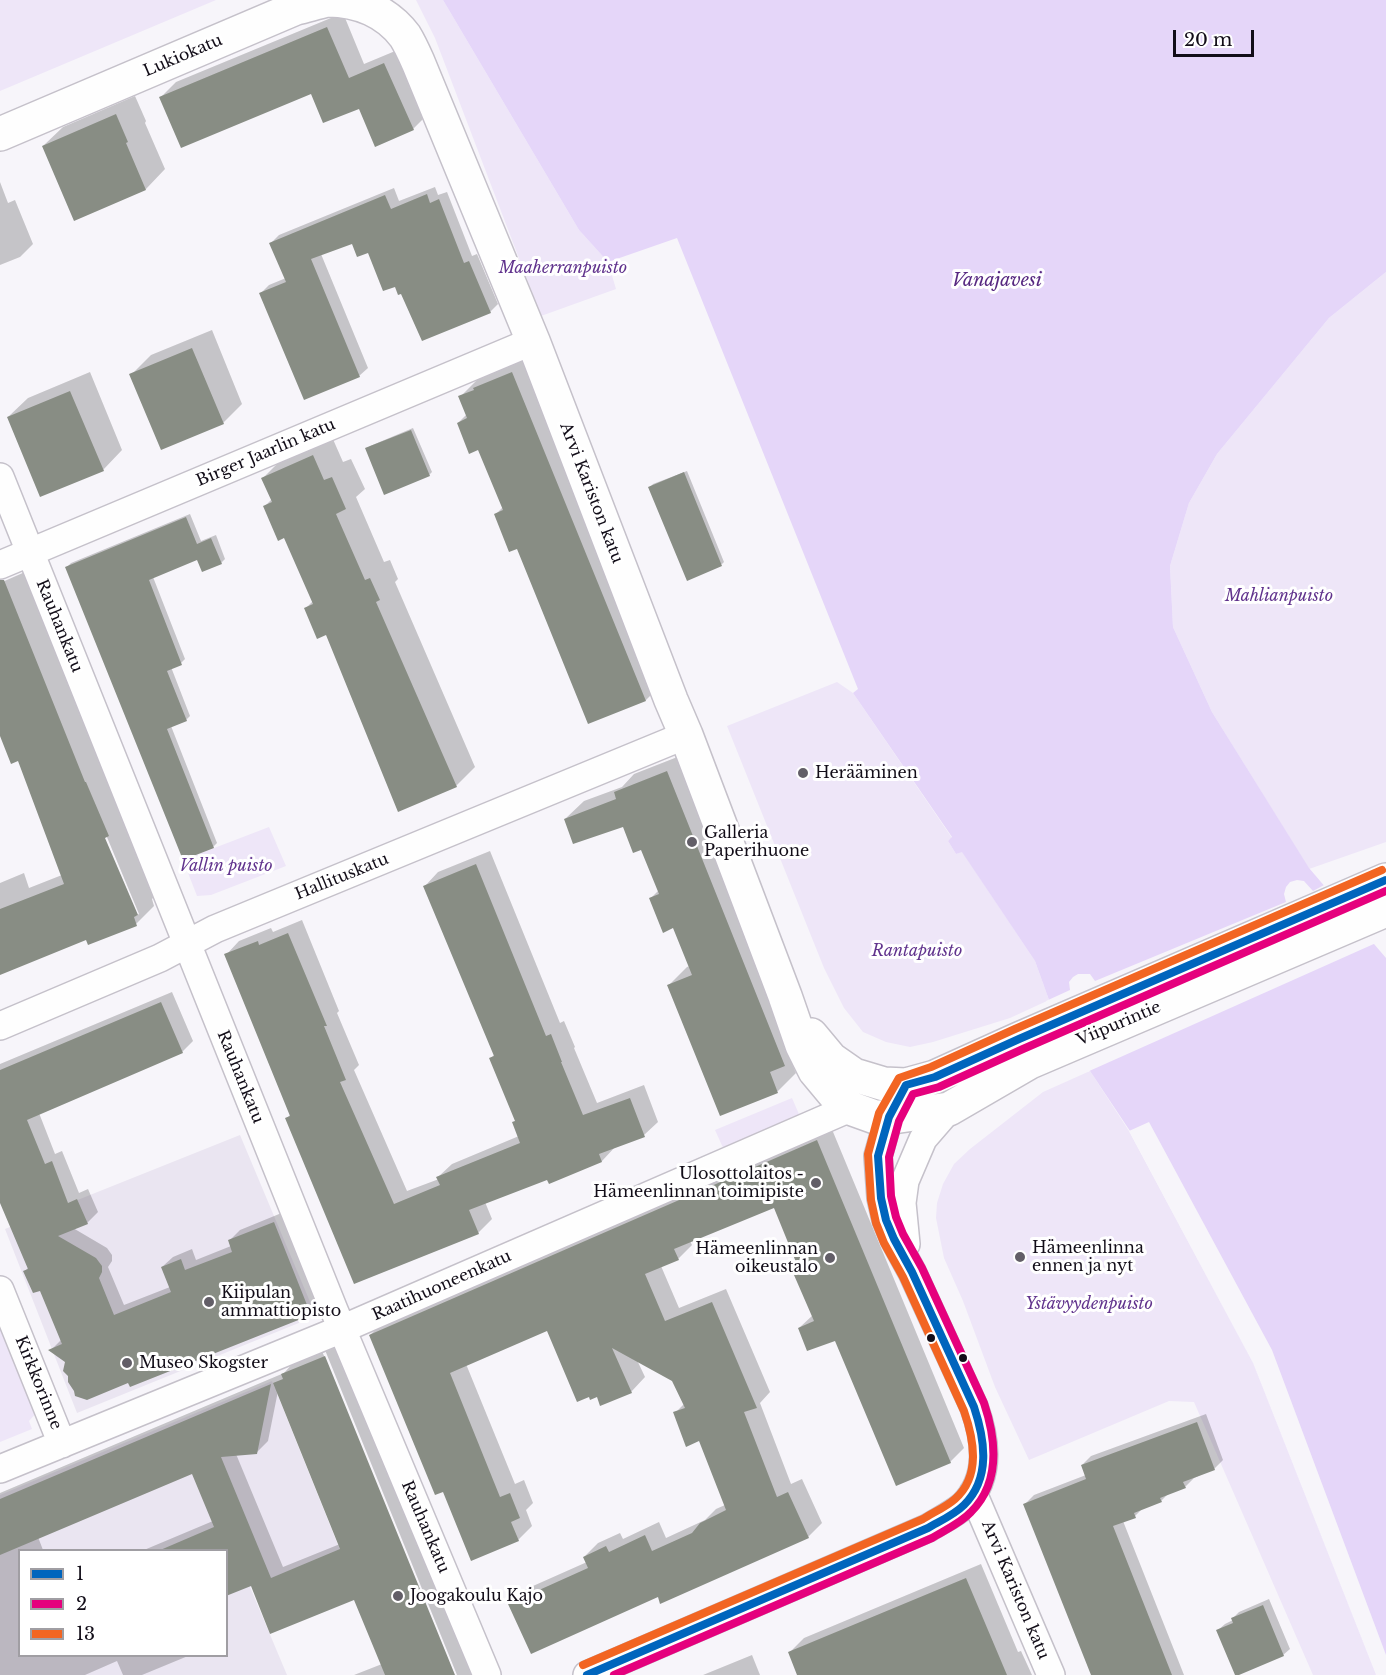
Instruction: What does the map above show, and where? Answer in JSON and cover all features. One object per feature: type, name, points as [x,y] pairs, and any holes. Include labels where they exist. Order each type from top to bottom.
[{"type":"main road","name":"Lukiokatu","points":[[0,134],[296,8],[328,0],[354,1],[371,7]]},
{"type":"main road","name":"Arvi Kariston katu","points":[[371,7],[390,19],[405,37],[418,62],[533,341],[686,735],[802,1045],[815,1071],[835,1095],[850,1108]]},
{"type":"main road","name":"Viipurintie","points":[[850,1108],[875,1117],[949,1109],[1025,1051],[1386,880]]},
{"type":"main road","name":"Viipurintie","points":[[906,1085],[1025,1051],[1386,910]]},
{"type":"main road","name":"Arvi Kariston katu","points":[[785,996],[831,1059],[854,1075],[884,1084],[906,1085]]},
{"type":"street","name":"Birger Jaarlin katu","points":[[0,565],[533,341]]},
{"type":"street","name":"Rauhankatu","points":[[0,477],[342,1329],[487,1675]]},
{"type":"street","name":"Hallituskatu","points":[[0,1026],[160,958],[215,929],[686,735]]},
{"type":"street","points":[[850,1108],[854,1075]]},
{"type":"street","name":"Arvi Kariston katu","points":[[854,1075],[889,1117],[898,1134],[909,1168]]},
{"type":"street","name":"Arvi Kariston katu","points":[[906,1085],[889,1117],[878,1156],[881,1198],[886,1220],[974,1407],[985,1446],[982,1470],[973,1493],[1051,1675]]},
{"type":"street","name":"Raatihuoneenkatu","points":[[0,1469],[342,1329],[850,1108]]},
{"type":"street","name":"Arvi Kariston katu","points":[[850,1108],[863,1125],[878,1156]]},
{"type":"street","name":"Arvi Kariston katu","points":[[912,1272],[905,1238],[902,1203],[905,1181],[923,1140],[949,1109]]},
{"type":"street","name":"Kirkkorinne","points":[[0,1290],[62,1444]]},
{"type":"street","points":[[587,1675],[928,1528],[963,1506],[973,1493]]},
{"type":"shaded area","points":[[240,1135],[316,1316],[77,1413],[5,1229]]},
{"type":"shaded area","points":[[272,1381],[340,1550],[250,1587],[287,1675],[0,1675],[0,1495]]},
{"type":"green space","points":[[0,0],[216,0],[0,91]]},
{"type":"green space","name":"Maaherranpuisto","points":[[416,0],[443,0],[579,230],[608,262],[616,289],[541,316],[435,38]]},
{"type":"green space","name":"Mahlianpuisto","points":[[1386,272],[1386,842],[1309,869],[1212,712],[1173,627],[1170,566],[1189,503],[1217,454],[1329,318]]},
{"type":"green space","name":"Rantapuisto","points":[[837,682],[853,693],[952,838],[948,841],[956,854],[962,851],[1035,961],[1049,1000],[1010,1018],[910,1047],[886,1042],[863,1032],[844,1008],[824,968],[727,726]]},
{"type":"green space","name":"Vallin puisto","points":[[269,827],[286,866],[211,895],[197,896],[183,860]]},
{"type":"green space","name":"Ystävyydenpuisto","points":[[1090,1071],[1129,1131],[1253,1363],[1376,1675],[1313,1675],[1194,1402],[1169,1401],[1029,1460],[995,1387],[963,1301],[944,1258],[936,1218],[937,1203],[943,1184],[954,1164],[970,1149],[1043,1092]]},
{"type":"green space","points":[[792,1098],[805,1128],[729,1161],[715,1130]]},
{"type":"green space","points":[[0,1316],[38,1411],[29,1421],[32,1429],[0,1442]]},
{"type":"water","name":"Vanajavesi","points":[[443,0],[1386,0],[1386,272],[1329,318],[1217,454],[1189,503],[1170,566],[1173,627],[1212,712],[1309,868],[1386,958],[1386,1675],[1376,1675],[1253,1363],[1130,1131],[1090,1071],[1049,1000],[1035,961],[962,852],[956,854],[948,841],[952,837],[853,693],[858,689],[677,238],[608,262],[579,230]]},
{"type":"pier","points":[[1304,881],[1313,891],[1326,884],[1376,943],[1087,1072],[1046,1001],[1070,990],[1069,982],[1078,974],[1090,974],[1095,981],[1286,902],[1284,894],[1286,887],[1290,882]]},
{"type":"pier","points":[[1149,1122],[1272,1350],[1386,1655],[1386,1675],[1376,1675],[1253,1363],[1129,1131]]},
{"type":"building","points":[[327,27],[349,78],[384,63],[414,130],[375,147],[359,109],[323,123],[311,94],[181,148],[159,97]]},
{"type":"building","points":[[116,114],[146,190],[74,221],[42,146]]},
{"type":"building","points":[[427,194],[430,203],[439,199],[464,263],[469,261],[491,313],[422,341],[401,294],[398,295],[395,287],[383,291],[368,253],[357,257],[352,244],[311,259],[360,377],[304,400],[259,293],[286,282],[269,243],[385,195],[391,209]]},
{"type":"building","points":[[192,348],[224,424],[161,450],[129,374]]},
{"type":"building","points":[[512,372],[646,701],[588,724],[517,549],[509,552],[494,514],[503,510],[478,450],[469,454],[457,423],[467,418],[458,396]]},
{"type":"building","points":[[70,391],[104,471],[40,497],[7,417]]},
{"type":"building","points":[[411,430],[430,476],[384,495],[365,448]]},
{"type":"building","points":[[313,455],[324,480],[332,477],[346,509],[336,514],[365,580],[370,578],[380,600],[376,602],[457,787],[398,812],[326,635],[317,639],[304,608],[313,604],[284,538],[278,541],[263,506],[272,502],[261,478]]},
{"type":"building","points":[[684,472],[722,566],[687,581],[648,487]]},
{"type":"building","points":[[186,517],[197,544],[211,538],[222,564],[202,572],[197,560],[149,580],[182,665],[167,671],[187,721],[167,729],[214,848],[183,860],[65,567]]},
{"type":"building","points":[[0,580],[4,580],[109,836],[105,838],[138,915],[134,917],[137,926],[88,945],[86,940],[0,975],[0,909],[64,884],[18,761],[11,764],[0,736]]},
{"type":"building","points":[[667,771],[785,1066],[770,1072],[778,1093],[720,1116],[667,985],[692,975],[673,928],[663,933],[649,898],[659,894],[641,850],[633,853],[623,827],[573,844],[564,819],[616,799],[614,792]]},
{"type":"building","points":[[476,864],[546,1036],[551,1034],[583,1115],[630,1098],[645,1137],[599,1154],[602,1162],[549,1184],[547,1180],[469,1210],[479,1234],[354,1284],[285,1118],[290,1116],[224,954],[258,941],[259,945],[288,933],[327,1026],[324,1026],[346,1080],[340,1082],[394,1204],[440,1185],[436,1177],[520,1143],[512,1122],[515,1121],[489,1058],[494,1056],[423,886]]},
{"type":"building","points":[[161,1002],[183,1053],[27,1120],[45,1164],[52,1161],[68,1203],[77,1199],[88,1224],[58,1236],[96,1258],[102,1266],[99,1278],[114,1315],[171,1292],[161,1267],[181,1259],[185,1270],[232,1252],[228,1240],[274,1222],[311,1315],[130,1387],[128,1383],[87,1400],[75,1396],[68,1382],[68,1376],[63,1371],[65,1362],[48,1350],[62,1344],[40,1291],[33,1293],[23,1271],[28,1269],[0,1203],[0,1070]]},
{"type":"building","points":[[817,1140],[951,1463],[896,1486],[835,1341],[807,1351],[798,1328],[814,1321],[794,1275],[800,1272],[774,1208],[674,1249],[679,1260],[645,1274],[665,1321],[712,1302],[757,1408],[744,1412],[777,1497],[788,1492],[809,1538],[660,1604],[658,1597],[531,1654],[508,1604],[588,1568],[583,1557],[606,1546],[609,1552],[645,1535],[652,1551],[692,1533],[700,1523],[726,1510],[699,1441],[686,1447],[673,1412],[685,1408],[672,1381],[612,1348],[632,1393],[600,1406],[597,1397],[590,1400],[589,1397],[577,1402],[547,1331],[450,1373],[500,1497],[510,1493],[520,1518],[511,1522],[519,1541],[471,1561],[443,1492],[435,1495],[369,1335]]},
{"type":"building","points":[[325,1356],[455,1675],[385,1675],[354,1600],[270,1634],[251,1586],[228,1595],[228,1549],[163,1549],[214,1527],[192,1474],[0,1555],[0,1499],[271,1384],[257,1454],[221,1457],[271,1578],[340,1549],[273,1383],[283,1379],[281,1374]]},
{"type":"building","points":[[1197,1422],[1215,1470],[1183,1482],[1186,1488],[1160,1498],[1162,1502],[1134,1513],[1136,1518],[1113,1526],[1172,1675],[1091,1675],[1023,1504],[1086,1479],[1081,1465]]},
{"type":"building","points":[[966,1578],[1007,1675],[797,1675],[788,1652]]},
{"type":"building","points":[[1263,1605],[1284,1656],[1235,1675],[1216,1630],[1233,1623],[1231,1618]]},
{"type":"transit line","name":"13","points":[[583,1665],[923,1519],[955,1499],[969,1480],[973,1457],[964,1411],[903,1277],[884,1243],[876,1223],[871,1200],[868,1154],[879,1113],[899,1078],[931,1067],[1382,870]]},
{"type":"transit line","name":"1","points":[[587,1675],[928,1528],[956,1512],[973,1494],[982,1471],[983,1458],[981,1432],[974,1407],[912,1272],[894,1239],[886,1220],[881,1198],[878,1156],[889,1117],[906,1085],[935,1077],[1386,880]]},
{"type":"transit line","name":"2","points":[[614,1675],[932,1538],[958,1523],[981,1500],[991,1474],[993,1460],[991,1431],[984,1403],[922,1268],[903,1234],[891,1196],[889,1157],[899,1121],[913,1094],[939,1087],[1386,891]]},
{"type":"place","name":"Herääminen","points":[[803,773]]},
{"type":"place","name":"Galleria Paperihuone","points":[[692,842]]},
{"type":"place","name":"Ulosottolaitos - Hämeenlinnan toimipiste","points":[[816,1183]]},
{"type":"place","name":"Hämeenlinna ennen ja nyt","points":[[1020,1257]]},
{"type":"place","name":"Hämeenlinnan oikeustalo","points":[[830,1258]]},
{"type":"place","name":"Kiipulan ammattiopisto","points":[[209,1302]]},
{"type":"place","name":"Museo Skogster","points":[[127,1363]]},
{"type":"place","name":"Joogakoulu Kajo","points":[[398,1596]]}]
